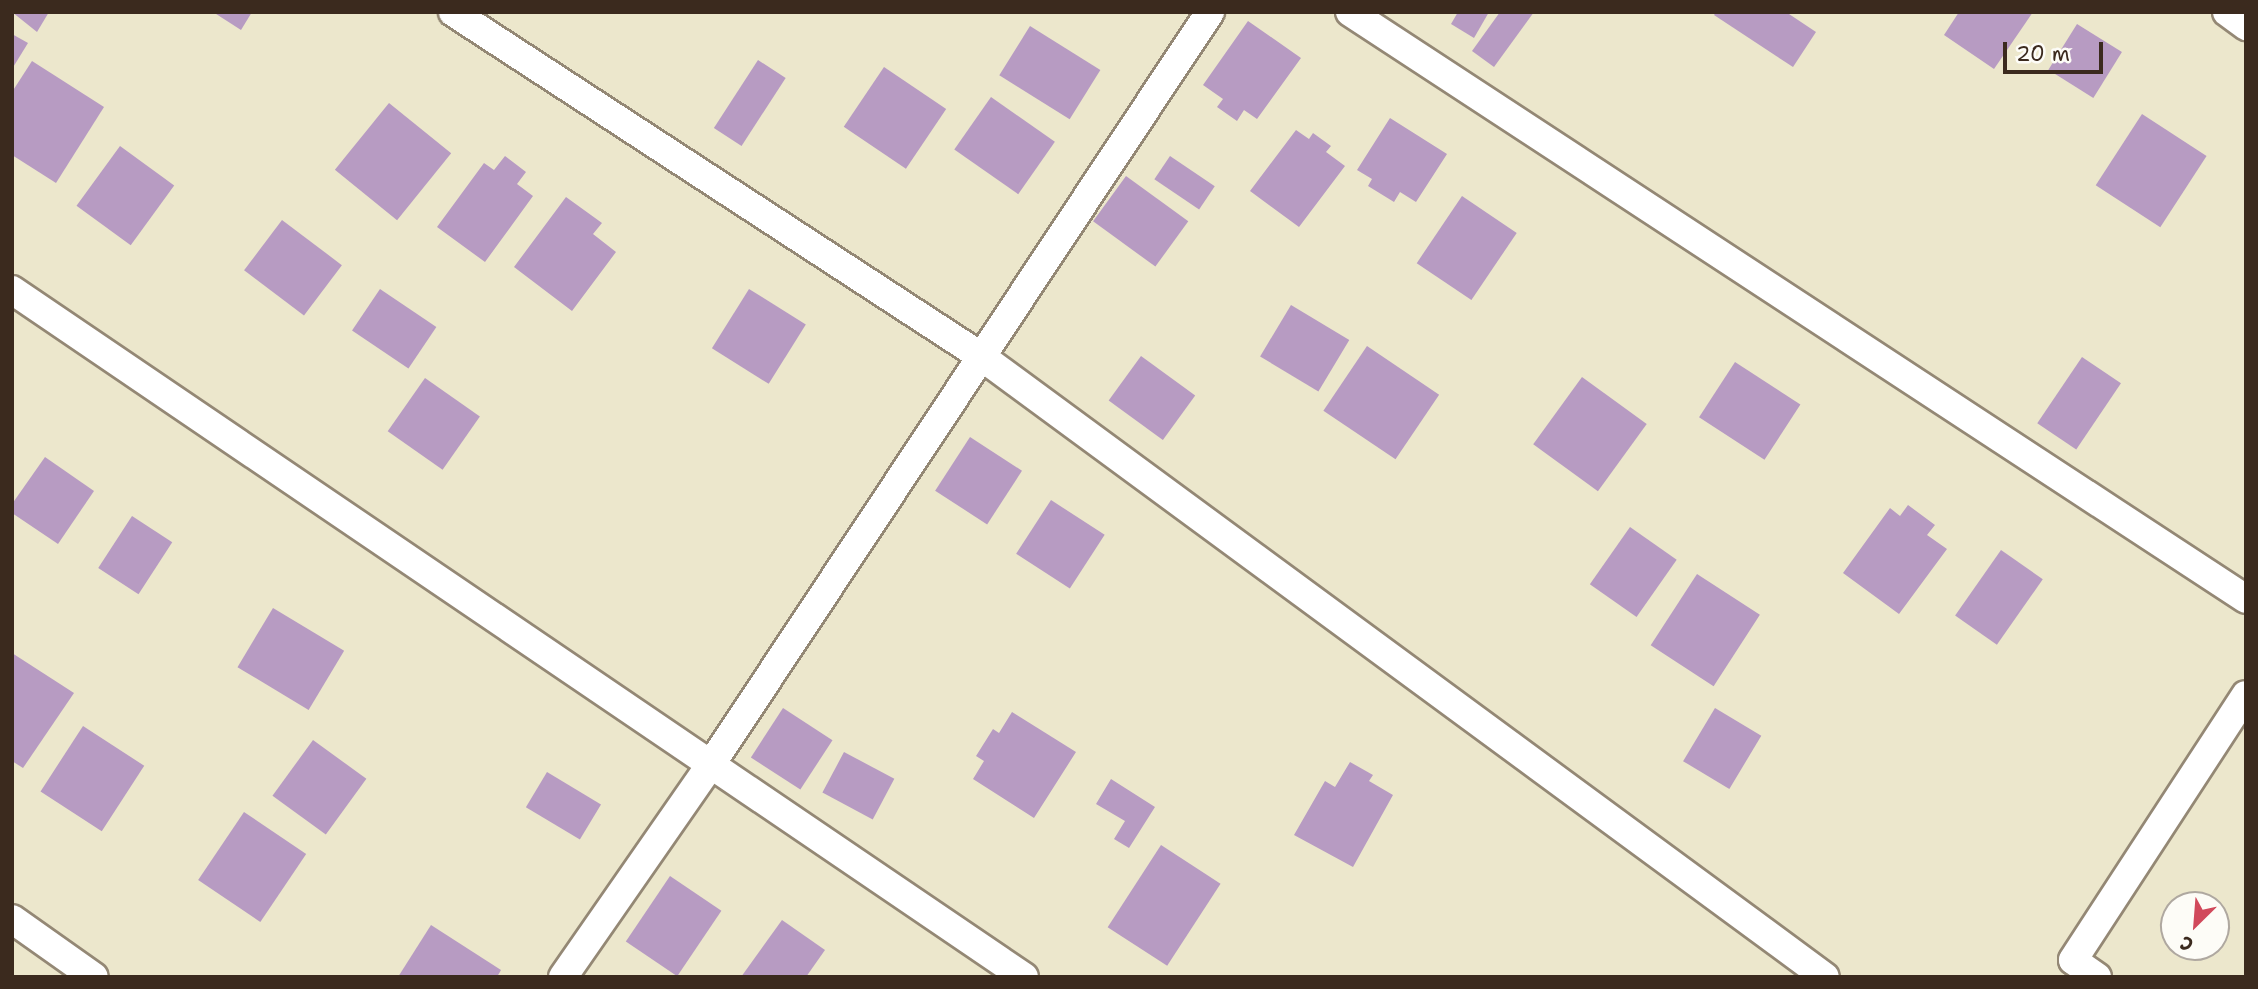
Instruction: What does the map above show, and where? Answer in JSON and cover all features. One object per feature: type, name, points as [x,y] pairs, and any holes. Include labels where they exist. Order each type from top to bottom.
[{"type":"street","points":[[453,12],[982,357],[1825,977]]},
{"type":"street","points":[[563,977],[712,763],[1210,12]]},
{"type":"street","points":[[1350,12],[2246,599]]},
{"type":"street","points":[[2227,12],[2246,26]]},
{"type":"street","points":[[12,290],[1024,977]]},
{"type":"street","points":[[2097,977],[2068,969],[2246,695]]},
{"type":"street","points":[[12,919],[94,977]]},
{"type":"building","points":[[12,12],[49,12],[37,32]]},
{"type":"building","points":[[213,12],[252,12],[241,30]]},
{"type":"building","points":[[1458,12],[1489,12],[1474,38],[1451,24]]},
{"type":"building","points":[[1500,12],[1534,12],[1494,67],[1472,51]]},
{"type":"building","points":[[1716,12],[1786,12],[1816,32],[1793,67],[1714,15]]},
{"type":"building","points":[[1959,12],[2033,12],[1994,69],[1944,35]]},
{"type":"building","points":[[1248,21],[1301,58],[1257,119],[1244,110],[1237,121],[1217,107],[1223,99],[1203,85]]},
{"type":"building","points":[[2077,24],[2122,52],[2093,98],[2048,70]]},
{"type":"building","points":[[1030,26],[1100,70],[1070,119],[999,75]]},
{"type":"building","points":[[12,34],[28,43],[12,69]]},
{"type":"building","points":[[758,60],[786,78],[742,146],[714,128]]},
{"type":"building","points":[[32,61],[104,107],[56,183],[12,155],[12,92]]},
{"type":"building","points":[[884,67],[946,109],[906,169],[844,127]]},
{"type":"building","points":[[991,97],[1055,142],[1018,194],[954,149]]},
{"type":"building","points":[[389,103],[451,153],[397,220],[335,170]]},
{"type":"building","points":[[2142,114],[2207,156],[2160,227],[2096,185]]},
{"type":"building","points":[[1390,118],[1447,154],[1416,202],[1400,192],[1394,202],[1368,186],[1372,179],[1357,170]]},
{"type":"building","points":[[1296,130],[1309,139],[1313,133],[1331,146],[1326,152],[1345,166],[1299,227],[1250,191]]},
{"type":"building","points":[[120,146],[174,185],[131,245],[77,206]]},
{"type":"building","points":[[505,156],[526,172],[517,184],[533,196],[485,262],[437,227],[484,163],[494,170]]},
{"type":"building","points":[[1170,156],[1215,186],[1199,209],[1154,179]]},
{"type":"building","points":[[1126,176],[1188,221],[1155,267],[1093,221]]},
{"type":"building","points":[[1462,196],[1517,233],[1471,300],[1417,263]]},
{"type":"building","points":[[566,197],[602,223],[593,234],[616,252],[572,311],[514,267]]},
{"type":"building","points":[[282,220],[342,265],[304,315],[244,270]]},
{"type":"building","points":[[380,289],[436,327],[408,368],[352,330]]},
{"type":"building","points":[[749,289],[806,325],[769,384],[712,348]]},
{"type":"building","points":[[1291,305],[1349,340],[1318,391],[1260,356]]},
{"type":"building","points":[[1367,346],[1439,395],[1396,459],[1323,411]]},
{"type":"building","points":[[1141,356],[1195,395],[1163,440],[1109,400]]},
{"type":"building","points":[[2082,357],[2121,383],[2076,450],[2037,423]]},
{"type":"building","points":[[1735,362],[1800,404],[1764,460],[1699,417]]},
{"type":"building","points":[[1582,377],[1647,424],[1598,491],[1533,444]]},
{"type":"building","points":[[425,378],[480,416],[443,470],[388,431]]},
{"type":"building","points":[[970,437],[1022,471],[987,524],[935,491]]},
{"type":"building","points":[[45,457],[94,491],[58,544],[12,513],[12,504]]},
{"type":"building","points":[[1051,500],[1105,535],[1070,589],[1016,554]]},
{"type":"building","points":[[1908,505],[1935,525],[1927,535],[1947,549],[1899,614],[1843,573],[1890,508],[1900,516]]},
{"type":"building","points":[[132,516],[172,542],[138,594],[98,568]]},
{"type":"building","points":[[1630,527],[1677,560],[1637,617],[1590,584]]},
{"type":"building","points":[[2001,550],[2043,579],[1997,645],[1955,616]]},
{"type":"building","points":[[1697,574],[1760,615],[1714,686],[1651,645]]},
{"type":"building","points":[[273,608],[344,651],[309,710],[237,667]]},
{"type":"building","points":[[12,653],[74,693],[23,768],[12,761]]},
{"type":"building","points":[[783,708],[832,740],[800,790],[751,757]]},
{"type":"building","points":[[1715,708],[1761,736],[1729,789],[1683,761]]},
{"type":"building","points":[[1012,712],[1076,752],[1034,818],[973,779],[984,761],[976,756],[993,729],[999,733]]},
{"type":"building","points":[[83,726],[144,766],[102,831],[41,791]]},
{"type":"building","points":[[313,740],[366,779],[326,835],[272,796]]},
{"type":"building","points":[[844,752],[894,779],[873,819],[822,793]]},
{"type":"building","points":[[1350,762],[1373,775],[1369,781],[1393,795],[1353,867],[1294,835],[1325,781],[1335,787]]},
{"type":"building","points":[[547,772],[601,804],[580,840],[526,807]]},
{"type":"building","points":[[1111,779],[1155,807],[1129,848],[1114,839],[1125,821],[1096,804]]},
{"type":"building","points":[[244,812],[306,854],[260,922],[198,880]]},
{"type":"building","points":[[1161,845],[1221,884],[1167,966],[1108,927]]},
{"type":"building","points":[[670,876],[721,911],[677,976],[626,941]]},
{"type":"building","points":[[782,920],[825,950],[806,977],[741,977]]},
{"type":"building","points":[[431,925],[501,970],[497,977],[398,977]]}]
